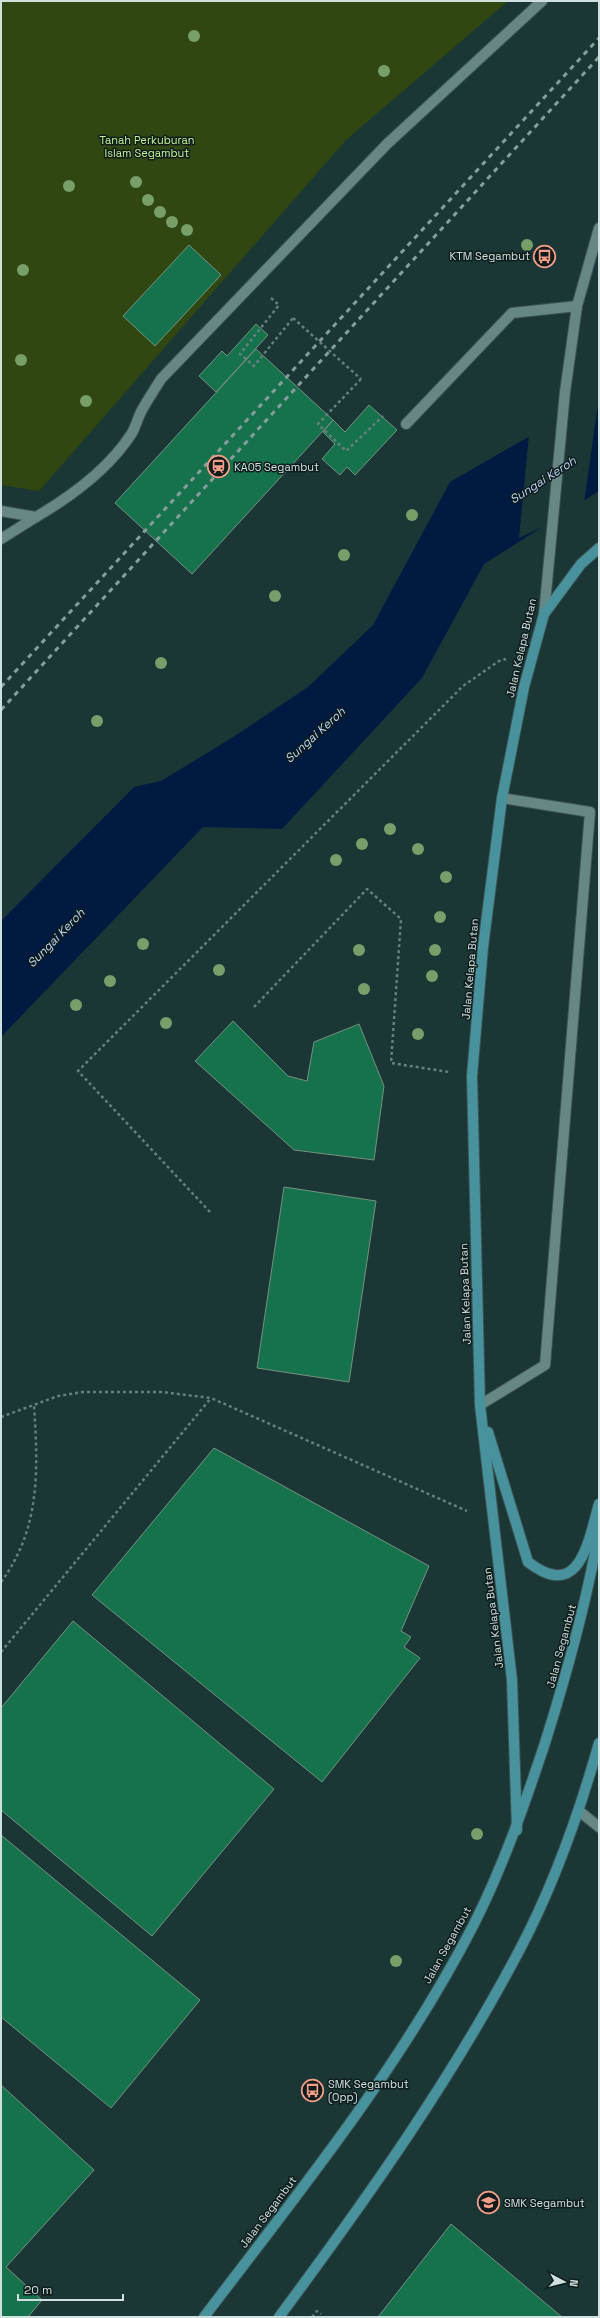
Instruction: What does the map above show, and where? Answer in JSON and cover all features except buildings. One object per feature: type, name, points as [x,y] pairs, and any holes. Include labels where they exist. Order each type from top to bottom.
[{"type":"main road","points":[[544,614],[581,564],[599,548]]},
{"type":"main road","name":"Jalan Kelapa Butan","points":[[517,1830],[512,1680],[480,1405],[472,1076],[483,947],[502,798],[524,687],[544,614]]},
{"type":"main road","name":"Jalan Kelapa Butan","points":[[480,1405],[528,1562],[539,1570],[552,1576],[562,1576],[572,1571],[583,1558],[599,1504]]},
{"type":"main road","name":"Jalan Segambut","points":[[204,2317],[291,2203],[383,2075],[429,2002],[472,1927],[505,1860],[517,1830],[563,1685],[590,1580],[599,1530]]},
{"type":"main road","points":[[279,2317],[353,2218],[425,2110],[500,1984],[535,1917],[578,1811],[599,1743]]},
{"type":"street","points":[[1,539],[64,500],[91,479],[113,457],[133,432],[142,410],[161,379],[387,144],[542,1]]},
{"type":"street","name":"Jalan Kelapa Butan","points":[[544,614],[565,392],[577,306],[599,228]]},
{"type":"street","points":[[406,424],[512,313],[577,306]]},
{"type":"street","points":[[1,511],[36,517]]},
{"type":"street","points":[[480,1405],[545,1365],[590,812],[502,798]]},
{"type":"street","points":[[593,1764],[599,1754]]},
{"type":"street","points":[[578,1811],[599,1827]]},
{"type":"path","points":[[253,282],[279,305],[240,354],[254,366],[293,318],[361,379],[318,424],[346,451],[385,414],[406,424]]},
{"type":"path","points":[[210,1212],[78,1072],[464,686],[499,661],[533,651]]},
{"type":"path","points":[[254,1007],[367,889],[401,919],[391,1063],[472,1076]]},
{"type":"path","points":[[1,1417],[58,1396],[83,1392],[162,1392],[211,1398],[494,1522]]},
{"type":"path","points":[[1,1652],[211,1398]]},
{"type":"path","points":[[1,1582],[15,1563],[32,1514],[38,1462],[34,1405]]},
{"type":"path","points":[[312,2317],[317,2311],[321,2314]]},
{"type":"green space","name":"Tanah Perkuburan Islam Segambut","points":[[1,1],[508,1],[346,140],[39,491],[1,485]]},
{"type":"water","name":"Sungai Keroh","points":[[599,399],[599,491],[484,564],[422,678],[282,829],[203,827],[1,1037],[1,921],[134,787],[161,781],[230,739],[308,687],[373,625],[450,482],[551,424]]},
{"type":"pier","points":[[599,397],[584,503],[551,523],[519,538],[529,434]]},
{"type":"railway","points":[[1,687],[599,38]]},
{"type":"railway","points":[[1,710],[599,57]]},
{"type":"place","name":"KTM Segambut","points":[[545,256]]},
{"type":"place","name":"KA05 Segambut","points":[[219,467]]},
{"type":"place","name":"SMK Segambut (Opp)","points":[[312,2090]]},
{"type":"place","name":"SMK Segambut","points":[[489,2203]]}]
